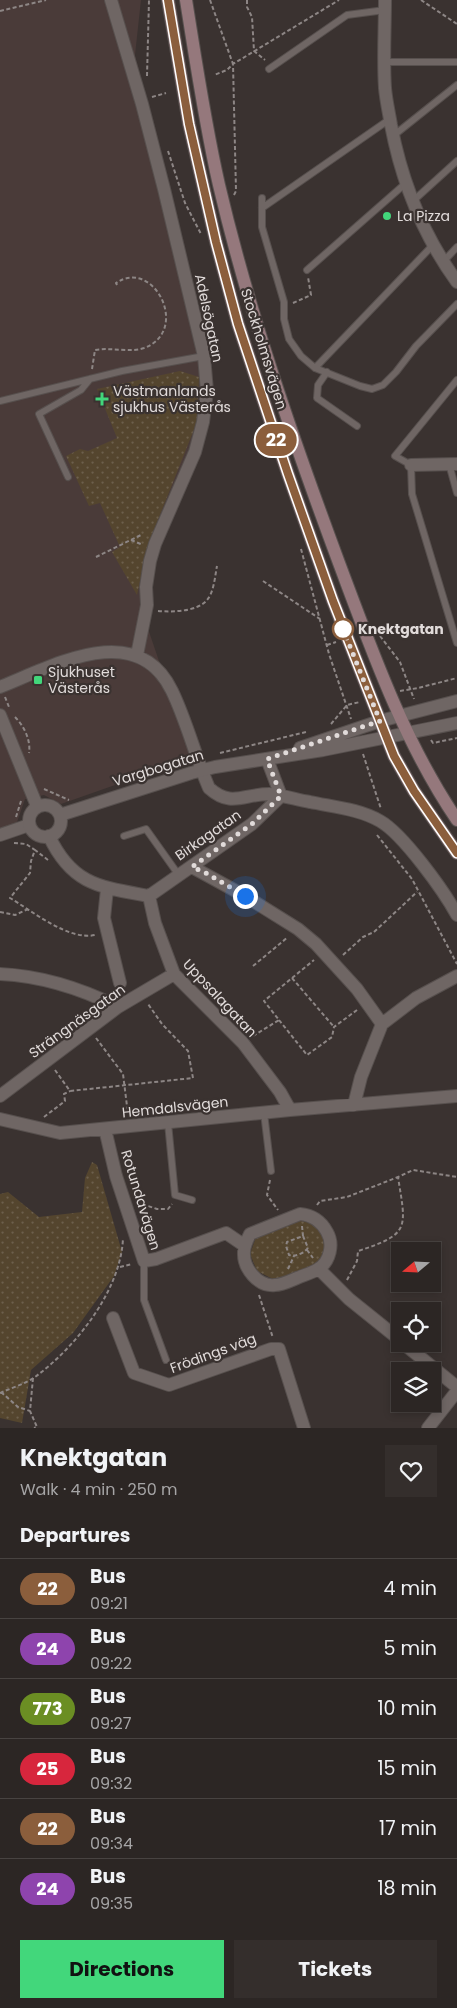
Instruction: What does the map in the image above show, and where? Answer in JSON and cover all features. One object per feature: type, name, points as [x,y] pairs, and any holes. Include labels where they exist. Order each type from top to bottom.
[{"type":"main road","name":"Stockholmsvägen","points":[[168,0],[175,49],[200,174],[238,324],[313,546],[394,756],[414,791],[457,853]]},
{"type":"main road","name":"Stockholmsvägen","points":[[186,0],[219,185],[257,324],[325,525],[355,606],[407,732],[428,774],[457,820]]},
{"type":"street","name":"Adelsögatan","points":[[111,0],[142,104],[164,189],[204,356],[207,391],[203,422],[195,452],[155,544],[147,578],[147,605],[136,655]]},
{"type":"street","points":[[385,5],[385,89],[393,136],[412,202],[433,245],[457,282]]},
{"type":"street","points":[[411,465],[453,464]]},
{"type":"street","points":[[0,687],[65,661],[90,654],[108,651],[136,655],[156,669],[172,690],[208,788],[217,796],[242,799],[268,794],[281,796],[350,810],[380,822],[390,829],[417,859],[457,915]]},
{"type":"street","points":[[400,715],[457,701]]},
{"type":"street","points":[[7,713],[38,792],[37,806]]},
{"type":"street","name":"Vargbogatan","points":[[267,759],[400,715]]},
{"type":"street","points":[[407,732],[457,723]]},
{"type":"street","name":"Vargbogatan","points":[[60,815],[201,770],[387,738],[407,732]]},
{"type":"street","points":[[267,759],[281,796]]},
{"type":"street","name":"Birkagatan","points":[[148,896],[252,824],[281,796]]},
{"type":"street","points":[[0,835],[24,827],[41,837],[49,836],[60,827],[60,815],[54,808],[48,805],[37,806],[30,813],[24,827]]},
{"type":"street","points":[[49,836],[61,857],[80,876],[107,889],[148,896]]},
{"type":"street","points":[[192,867],[206,873],[298,929],[334,963],[382,1024]]},
{"type":"street","points":[[107,889],[104,918],[120,983]]},
{"type":"street","name":"Uppsalagatan","points":[[148,896],[155,923],[174,974],[243,1043],[280,1092],[290,1110]]},
{"type":"street","points":[[0,974],[40,978],[68,985],[118,1007]]},
{"type":"street","name":"Strängnäsgatan","points":[[0,1096],[90,1030],[118,1007],[174,974]]},
{"type":"street","points":[[354,1105],[361,1077],[382,1024],[416,998],[457,976]]},
{"type":"street","name":"Hemdalsvägen","points":[[0,1119],[60,1133],[290,1110],[457,1096]]},
{"type":"street","name":"Rotundavägen","points":[[105,1130],[123,1200],[144,1261],[156,1259],[226,1233],[245,1246]]},
{"type":"street","points":[[300,1214],[312,1216],[323,1224],[330,1235],[329,1256],[319,1269],[274,1286],[259,1281],[245,1263],[245,1246],[250,1234],[300,1214]]},
{"type":"street","points":[[319,1269],[340,1290],[391,1332]]},
{"type":"street","name":"Frödings väg","points":[[113,1318],[134,1373],[169,1385],[274,1348],[279,1349],[283,1356],[304,1428]]},
{"type":"street","points":[[414,1352],[457,1387]]},
{"type":"street","points":[[428,1428],[457,1392]]},
{"type":"lane","points":[[269,69],[347,15],[385,5]]},
{"type":"lane","points":[[385,62],[457,62]]},
{"type":"lane","points":[[393,136],[457,84]]},
{"type":"lane","points":[[262,208],[390,119]]},
{"type":"lane","points":[[412,202],[457,161]]},
{"type":"lane","points":[[307,270],[406,182]]},
{"type":"lane","points":[[262,198],[262,227],[284,306],[284,320],[289,339],[301,356],[315,368],[360,386],[372,389],[383,385],[396,372],[416,346],[457,304]]},
{"type":"lane","points":[[315,368],[433,245]]},
{"type":"lane","points":[[443,262],[457,247]]},
{"type":"lane","points":[[0,401],[147,366],[204,356]]},
{"type":"lane","points":[[326,372],[318,385],[317,398],[357,426]]},
{"type":"lane","points":[[68,477],[39,414],[81,390],[90,379]]},
{"type":"lane","points":[[457,380],[395,456],[411,465],[412,494],[457,643]]},
{"type":"lane","points":[[453,464],[457,493]]},
{"type":"lane","points":[[124,836],[146,829],[178,874]]},
{"type":"lane","points":[[264,1113],[271,1171]]},
{"type":"lane","points":[[168,1123],[175,1195],[192,1200]]},
{"type":"lane","points":[[144,1261],[144,1300],[166,1360]]},
{"type":"path","points":[[0,11],[46,0]]},
{"type":"path","points":[[147,79],[149,0]]},
{"type":"path","points":[[210,0],[233,64],[236,191],[234,196]]},
{"type":"path","points":[[248,0],[247,7],[252,17],[254,51],[266,60],[269,69]]},
{"type":"path","points":[[214,75],[226,70],[339,0]]},
{"type":"path","points":[[421,0],[457,24]]},
{"type":"path","points":[[150,98],[166,92]]},
{"type":"path","points":[[168,151],[185,203],[201,234]]},
{"type":"path","points":[[284,306],[311,295],[307,270]]},
{"type":"path","points":[[90,379],[95,350],[112,348],[128,351],[142,348],[151,345],[164,328],[166,308],[158,291],[147,282],[137,278],[126,278],[116,283],[118,284]]},
{"type":"path","points":[[96,557],[142,534]]},
{"type":"path","points":[[131,540],[143,545]]},
{"type":"path","points":[[302,554],[327,645],[347,705],[332,724],[324,728]]},
{"type":"path","points":[[147,605],[156,610],[168,612],[197,606],[207,601],[212,592],[217,566]]},
{"type":"path","points":[[263,581],[320,619]]},
{"type":"path","points":[[319,615],[325,613]]},
{"type":"path","points":[[378,633],[395,654],[409,688],[418,688],[457,678]]},
{"type":"path","points":[[327,645],[336,642]]},
{"type":"path","points":[[0,687],[7,713],[20,723],[30,745],[29,754]]},
{"type":"path","points":[[218,754],[315,730]]},
{"type":"path","points":[[38,792],[41,782]]},
{"type":"path","points":[[22,844],[24,827],[16,821],[18,808],[23,798],[38,792],[61,795],[73,802]]},
{"type":"path","points":[[12,843],[26,844],[51,863]]},
{"type":"path","points":[[35,850],[30,872],[10,898],[56,926],[85,937],[107,932]]},
{"type":"path","points":[[334,963],[363,937],[374,932],[418,891]]},
{"type":"path","points":[[0,912],[15,915],[28,909]]},
{"type":"path","points":[[253,966],[298,929]]},
{"type":"path","points":[[324,952],[264,1001],[306,1055],[332,1037],[334,1027],[366,1003]]},
{"type":"path","points":[[292,978],[334,1027]]},
{"type":"path","points":[[48,1131],[43,1117],[65,1101],[64,1094],[70,1091],[193,1078],[188,1051],[151,1010],[142,993]]},
{"type":"path","points":[[243,1043],[279,1020]]},
{"type":"path","points":[[90,1030],[123,1074],[130,1127]]},
{"type":"path","points":[[48,1061],[70,1091]]},
{"type":"path","points":[[312,1216],[320,1201],[347,1197],[413,1170],[457,1178]]},
{"type":"path","points":[[271,1171],[267,1194],[277,1207]]},
{"type":"path","points":[[340,1290],[358,1261],[358,1251],[392,1238],[400,1232],[404,1220],[398,1177]]},
{"type":"path","points":[[123,1200],[139,1202],[157,1210],[168,1210]]},
{"type":"path","points":[[30,1411],[18,1407],[1,1392],[33,1378],[56,1360],[84,1329],[108,1291],[118,1267],[122,1252],[123,1236]]},
{"type":"path","points":[[303,1236],[306,1240],[308,1248],[305,1252],[294,1256],[289,1255],[286,1250],[287,1242],[303,1236]]},
{"type":"path","points":[[259,1281],[256,1286],[273,1338],[274,1348]]},
{"type":"path","points":[[33,1378],[30,1411],[37,1428]]},
{"type":"shaded area","name":"Västmanlands sjukhus Västerås","points":[[0,0],[141,0],[135,55],[158,178],[206,380],[203,417],[152,545],[143,614],[192,758],[61,804],[44,795],[25,799],[16,825],[0,832]]},
{"type":"shaded area","points":[[180,371],[199,377],[197,422],[148,545],[137,595],[112,552],[120,547],[100,503],[89,506],[66,456],[80,449],[88,451],[117,438],[97,389]]},
{"type":"shaded area","points":[[92,1162],[97,1165],[122,1252],[114,1276],[73,1333],[31,1370],[22,1423],[0,1418],[0,1194],[8,1192],[39,1217],[82,1212],[85,1178]]},
{"type":"shaded area","points":[[299,1219],[320,1223],[328,1247],[320,1263],[275,1280],[257,1271],[250,1254],[256,1237]]},
{"type":"bus line","name":"22","points":[[168,0],[189,124],[216,242],[238,324],[288,474],[358,668],[394,756],[414,791],[457,853]]},
{"type":"place","name":"La Pizza","points":[[387,216]]},
{"type":"place","name":"Västmanlands sjukhus Västerås","points":[[102,399]]},
{"type":"place","name":"Knektgatan","points":[[343,629]]},
{"type":"place","name":"Sjukhuset Västerås","points":[[38,680]]},
{"type":"route","points":[[245,896],[192,867],[252,824],[281,796],[267,759],[380,721],[343,629]]}]
